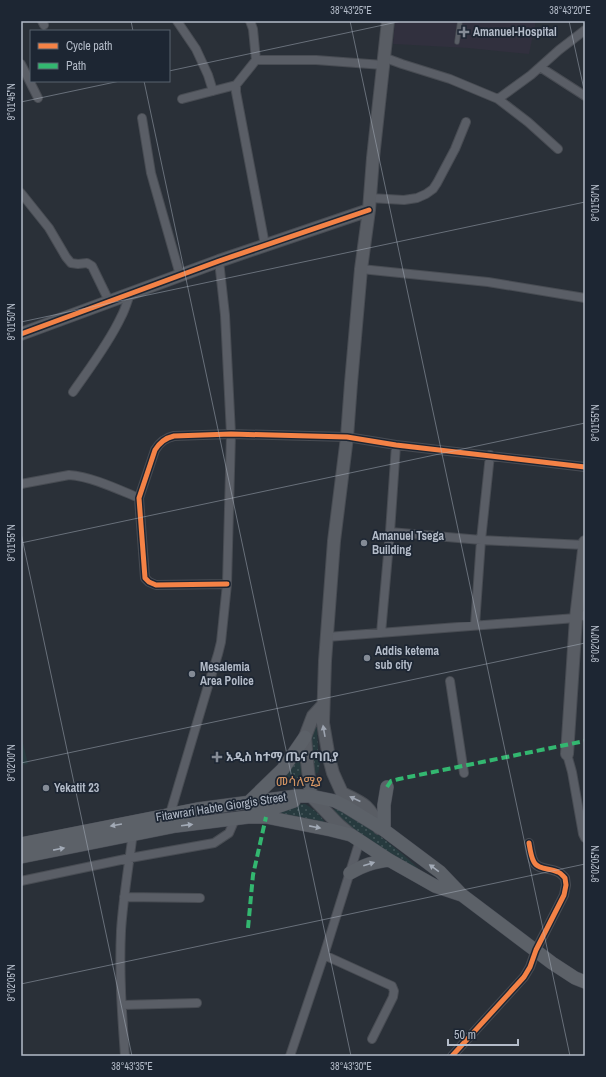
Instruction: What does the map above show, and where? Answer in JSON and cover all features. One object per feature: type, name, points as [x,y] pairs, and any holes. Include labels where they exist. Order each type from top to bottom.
[{"type":"main road","points":[[382,829],[375,817],[364,804],[342,793],[333,773],[329,758],[323,723],[323,705],[334,541],[347,437],[361,270],[388,21]]},
{"type":"main road","points":[[21,333],[265,245],[369,204]]},
{"type":"main road","points":[[570,754],[583,613],[585,542]]},
{"type":"main road","points":[[250,802],[283,769],[305,737],[313,716],[323,705]]},
{"type":"main road","points":[[305,737],[311,796],[338,824],[389,860],[435,886],[462,895],[558,966],[585,982]]},
{"type":"main road","points":[[382,829],[387,787]]},
{"type":"main road","name":"Fitawrari Habte Giorgis Street","points":[[21,844],[198,809],[297,796],[311,796],[335,801],[382,829],[440,872],[462,895]]},
{"type":"main road","points":[[242,818],[311,796]]},
{"type":"main road","points":[[21,857],[133,836],[176,826],[242,818],[266,817],[356,837]]},
{"type":"main road","points":[[350,873],[363,866],[389,860]]},
{"type":"street","points":[[177,21],[198,54],[208,75],[213,91]]},
{"type":"street","points":[[250,21],[253,29],[256,60],[236,85],[236,92],[265,245]]},
{"type":"street","points":[[498,99],[531,75],[559,50],[585,30]]},
{"type":"street","points":[[256,60],[383,61],[402,64],[450,79],[498,99],[528,122],[558,149]]},
{"type":"street","points":[[21,64],[38,98]]},
{"type":"street","points":[[540,67],[585,96]]},
{"type":"street","points":[[182,99],[236,85]]},
{"type":"street","points":[[142,118],[151,173],[180,275]]},
{"type":"street","points":[[369,204],[417,198],[433,189],[455,149],[466,122]]},
{"type":"street","points":[[21,193],[49,228],[71,263],[87,263],[92,266],[109,301]]},
{"type":"street","points":[[170,814],[221,642],[226,584],[231,434],[226,314],[219,261]]},
{"type":"street","points":[[361,270],[488,282],[585,298]]},
{"type":"street","points":[[73,392],[92,365],[122,316],[130,294]]},
{"type":"street","points":[[226,584],[156,585],[149,582],[145,578],[143,569],[139,498],[155,450],[164,440],[174,436],[231,434],[347,437],[396,445],[585,467]]},
{"type":"street","points":[[381,633],[396,445]]},
{"type":"street","points":[[475,625],[481,540],[490,455]]},
{"type":"street","points":[[21,484],[69,475],[93,480],[139,498]]},
{"type":"street","points":[[390,532],[481,540],[585,545]]},
{"type":"street","points":[[327,637],[475,625],[583,613]]},
{"type":"street","points":[[450,681],[464,773]]},
{"type":"street","points":[[570,754],[583,834],[585,838]]},
{"type":"street","points":[[21,881],[130,858],[214,843],[229,833],[242,818]]},
{"type":"street","points":[[125,1056],[122,1005],[121,932],[134,822]]},
{"type":"street","points":[[290,1056],[350,873],[356,837]]},
{"type":"street","points":[[452,1056],[524,977],[530,967],[536,950],[562,901],[566,885],[565,878],[557,871],[536,865],[529,843]]},
{"type":"street","points":[[124,897],[200,898]]},
{"type":"street","points":[[324,955],[392,986],[394,991],[393,997],[372,1039]]},
{"type":"street","points":[[122,1005],[197,1003]]},
{"type":"street","points":[[460,1047],[463,1056]]},
{"type":"lane","points":[[457,42],[460,21]]},
{"type":"shaded area","name":"Amanuel-Hospital","points":[[395,21],[536,21],[529,54],[468,48],[393,44]]},
{"type":"green space","points":[[313,714],[317,729],[320,764],[318,773],[313,774],[308,760]]},
{"type":"green space","points":[[21,735],[28,764],[21,765]]},
{"type":"green space","points":[[300,751],[302,772],[298,778],[272,782]]},
{"type":"green space","points":[[305,804],[318,813],[327,826],[281,816],[276,809],[292,805]]},
{"type":"green space","points":[[338,804],[393,846],[424,874],[379,847],[341,820],[336,815],[334,810]]},
{"type":"marked path","points":[[387,787],[391,781],[399,779],[585,741]]},
{"type":"marked path","points":[[248,928],[253,875],[266,817]]},
{"type":"cycle path","points":[[21,334],[219,261],[369,210]]},
{"type":"cycle path","points":[[227,584],[156,585],[149,582],[145,578],[139,498],[155,450],[165,439],[174,436],[231,434],[347,437],[396,445],[585,467]]},
{"type":"cycle path","points":[[452,1056],[524,977],[564,895],[566,885],[565,878],[559,872],[536,865],[532,858],[529,843]]},
{"type":"place","name":"Amanuel-Hospital","points":[[464,32]]},
{"type":"place","name":"Amanuel Tsega Building","points":[[364,543]]},
{"type":"place","name":"Addis ketema sub city","points":[[367,658]]},
{"type":"place","name":"Mesalemia Area Police","points":[[192,674]]},
{"type":"place","name":"አዲስ ከተማ ጤና ጣቢያ","points":[[217,757]]},
{"type":"place","name":"Yekatit 23","points":[[46,788]]},
{"type":"district","name":"መሳለሚያ","points":[[299,781]]}]
